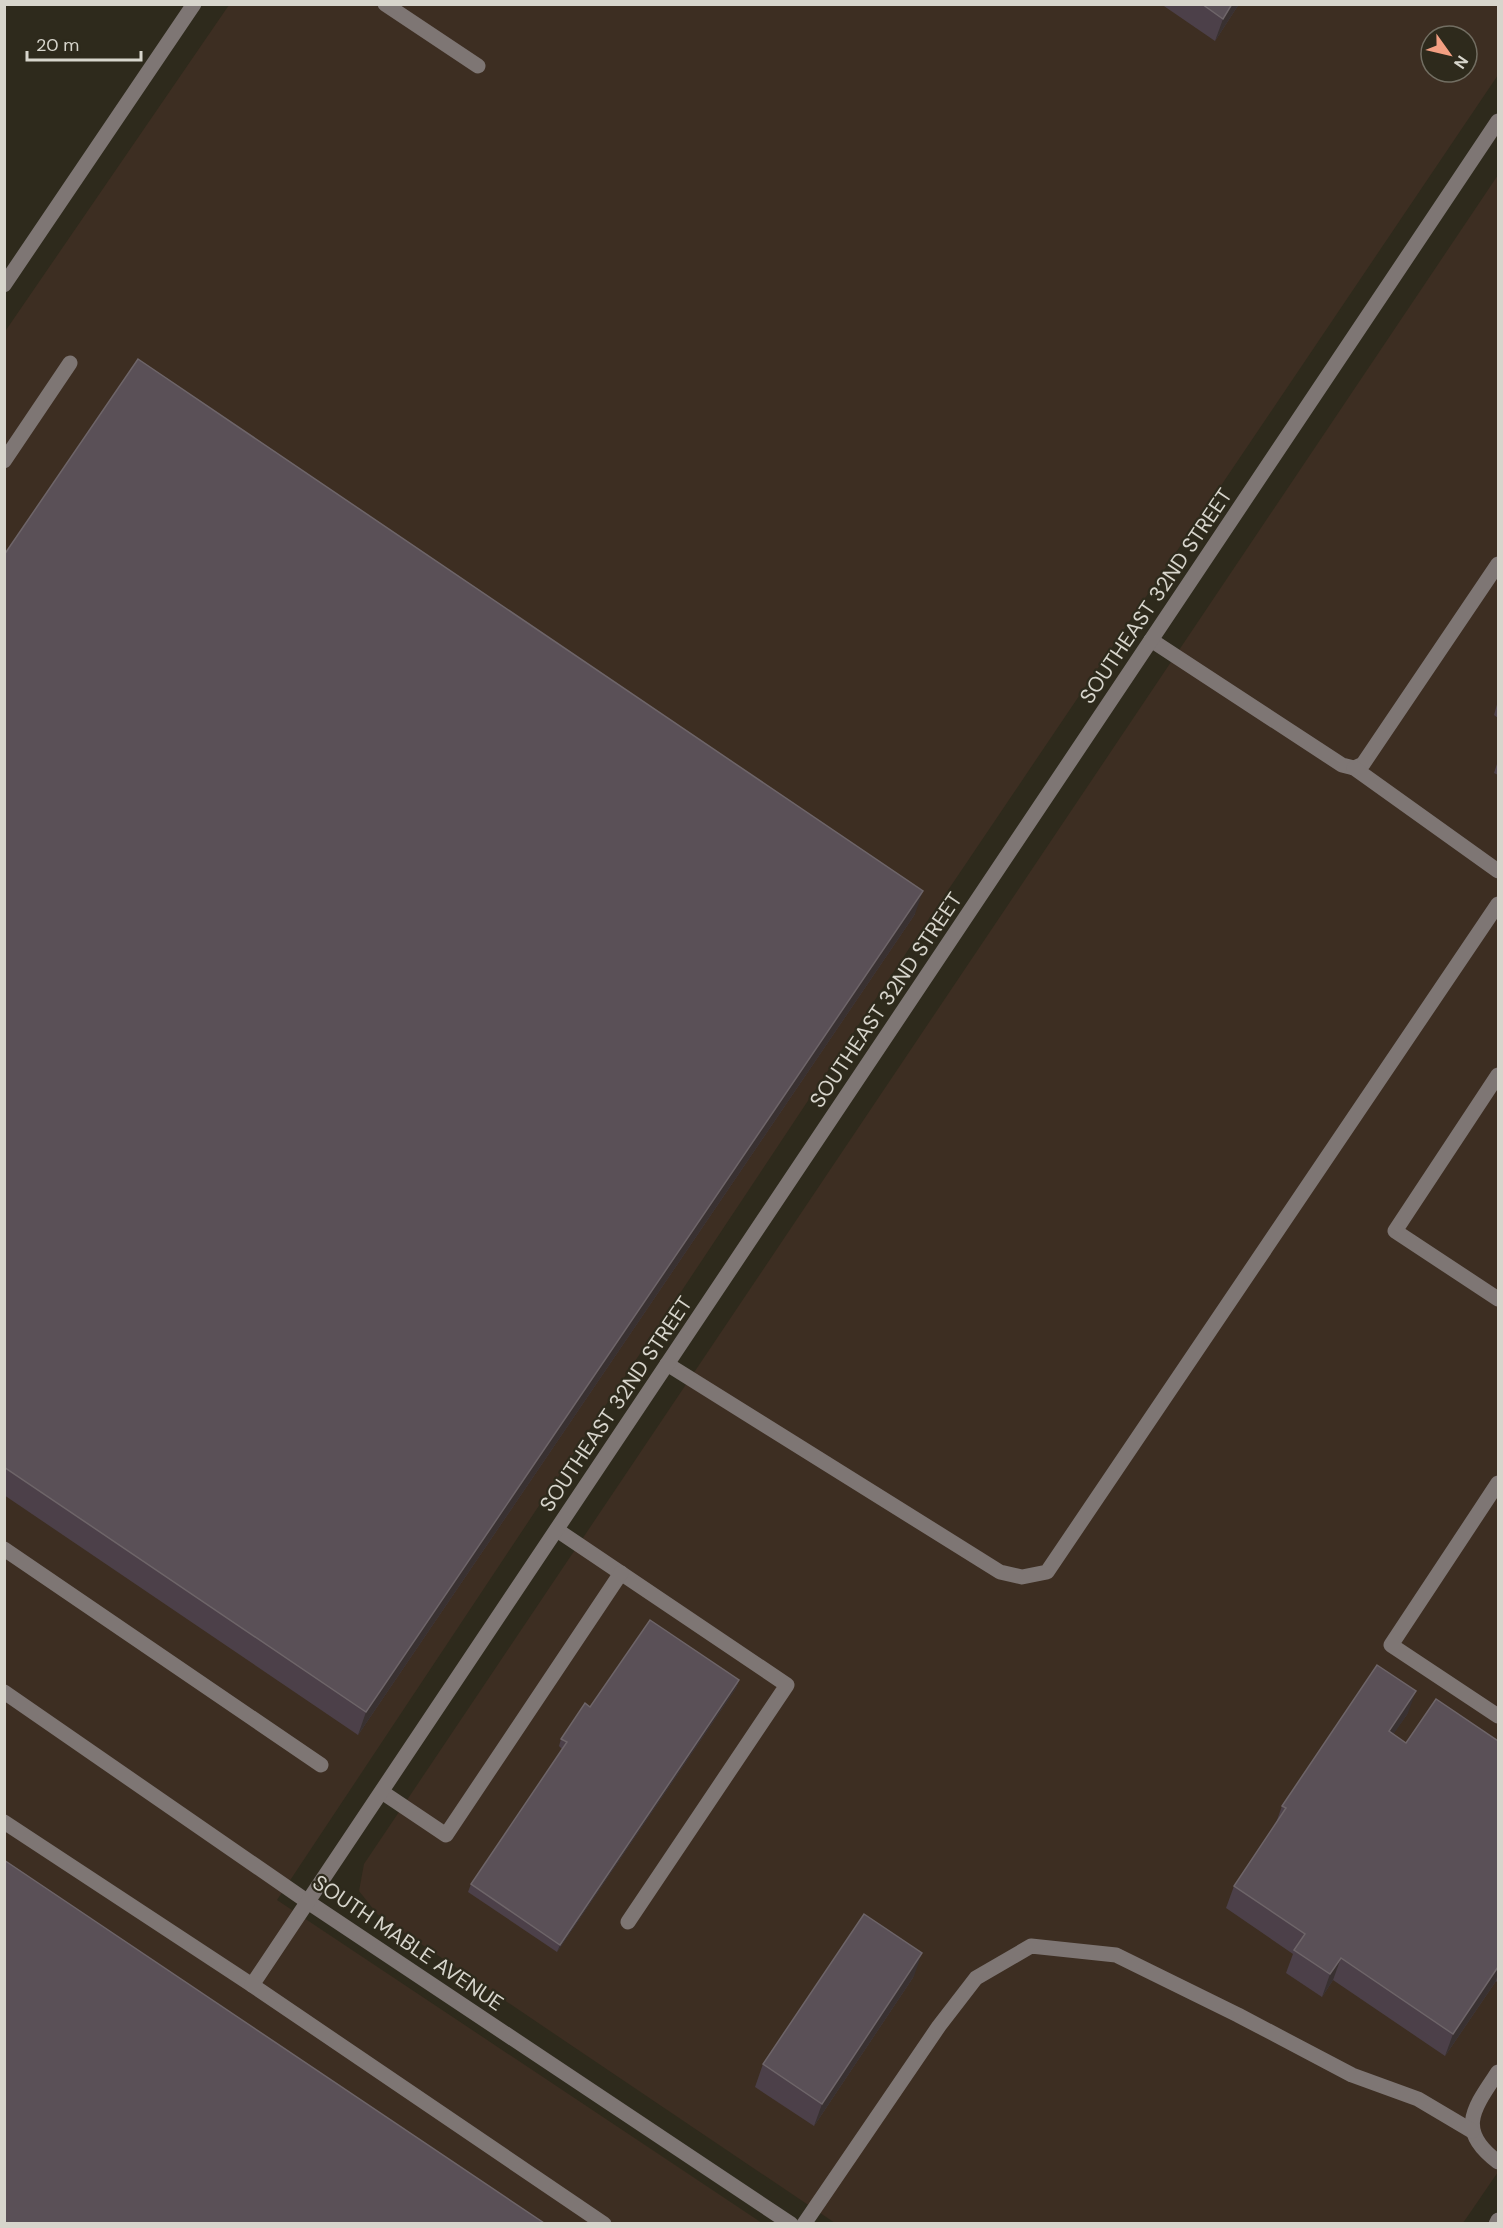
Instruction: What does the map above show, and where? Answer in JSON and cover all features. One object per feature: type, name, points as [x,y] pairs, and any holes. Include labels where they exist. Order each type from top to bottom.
[{"type":"street","points":[[4,285],[194,4]]},
{"type":"street","points":[[386,4],[478,66]]},
{"type":"street","name":"SOUTHEAST 32ND STREET","points":[[252,1985],[1498,121]]},
{"type":"street","points":[[4,461],[70,363]]},
{"type":"street","points":[[1354,768],[1363,764],[1498,564]]},
{"type":"street","points":[[1151,640],[1342,765],[1354,768],[1498,871]]},
{"type":"street","points":[[667,1365],[1000,1572],[1022,1577],[1047,1572],[1498,904]]},
{"type":"street","points":[[1498,1075],[1395,1231],[1498,1299]]},
{"type":"street","points":[[1498,1483],[1391,1645],[1498,1716]]},
{"type":"street","points":[[557,1530],[787,1685],[628,1922]]},
{"type":"street","points":[[4,1549],[321,1765]]},
{"type":"street","points":[[382,1792],[446,1835],[621,1573]]},
{"type":"street","name":"SOUTH MABLE AVENUE","points":[[4,1692],[308,1902],[791,2223]]},
{"type":"street","points":[[4,1822],[252,1985],[604,2223]]},
{"type":"street","points":[[804,2223],[939,2026],[976,1978],[1031,1946],[1116,1955],[1238,2014],[1352,2075],[1418,2099],[1472,2131],[1486,2153],[1498,2162]]},
{"type":"street","points":[[1472,2131],[1473,2109],[1498,2072]]},
{"type":"shaded area","points":[[229,5],[1498,5],[1498,75],[936,908],[277,1900],[762,2223],[5,2224],[4,333]]},
{"type":"shaded area","points":[[1498,175],[1498,2172],[1463,2223],[835,2223],[378,1915],[359,1891],[364,1864]]},
{"type":"building","points":[[1202,4],[1232,4],[1223,19]]},
{"type":"building","points":[[138,359],[923,891],[366,1712],[4,1467],[4,555]]},
{"type":"building","points":[[650,1620],[739,1680],[560,1945],[471,1884],[567,1742],[561,1739],[585,1703],[590,1707]]},
{"type":"building","points":[[1377,1665],[1416,1691],[1389,1731],[1406,1743],[1436,1699],[1498,1741],[1498,1967],[1453,2034],[1341,1958],[1330,1974],[1294,1950],[1305,1934],[1234,1886],[1286,1808],[1282,1806]]},
{"type":"building","points":[[4,1860],[544,2223],[4,2223]]},
{"type":"building","points":[[864,1914],[922,1953],[822,2104],[763,2064]]}]
